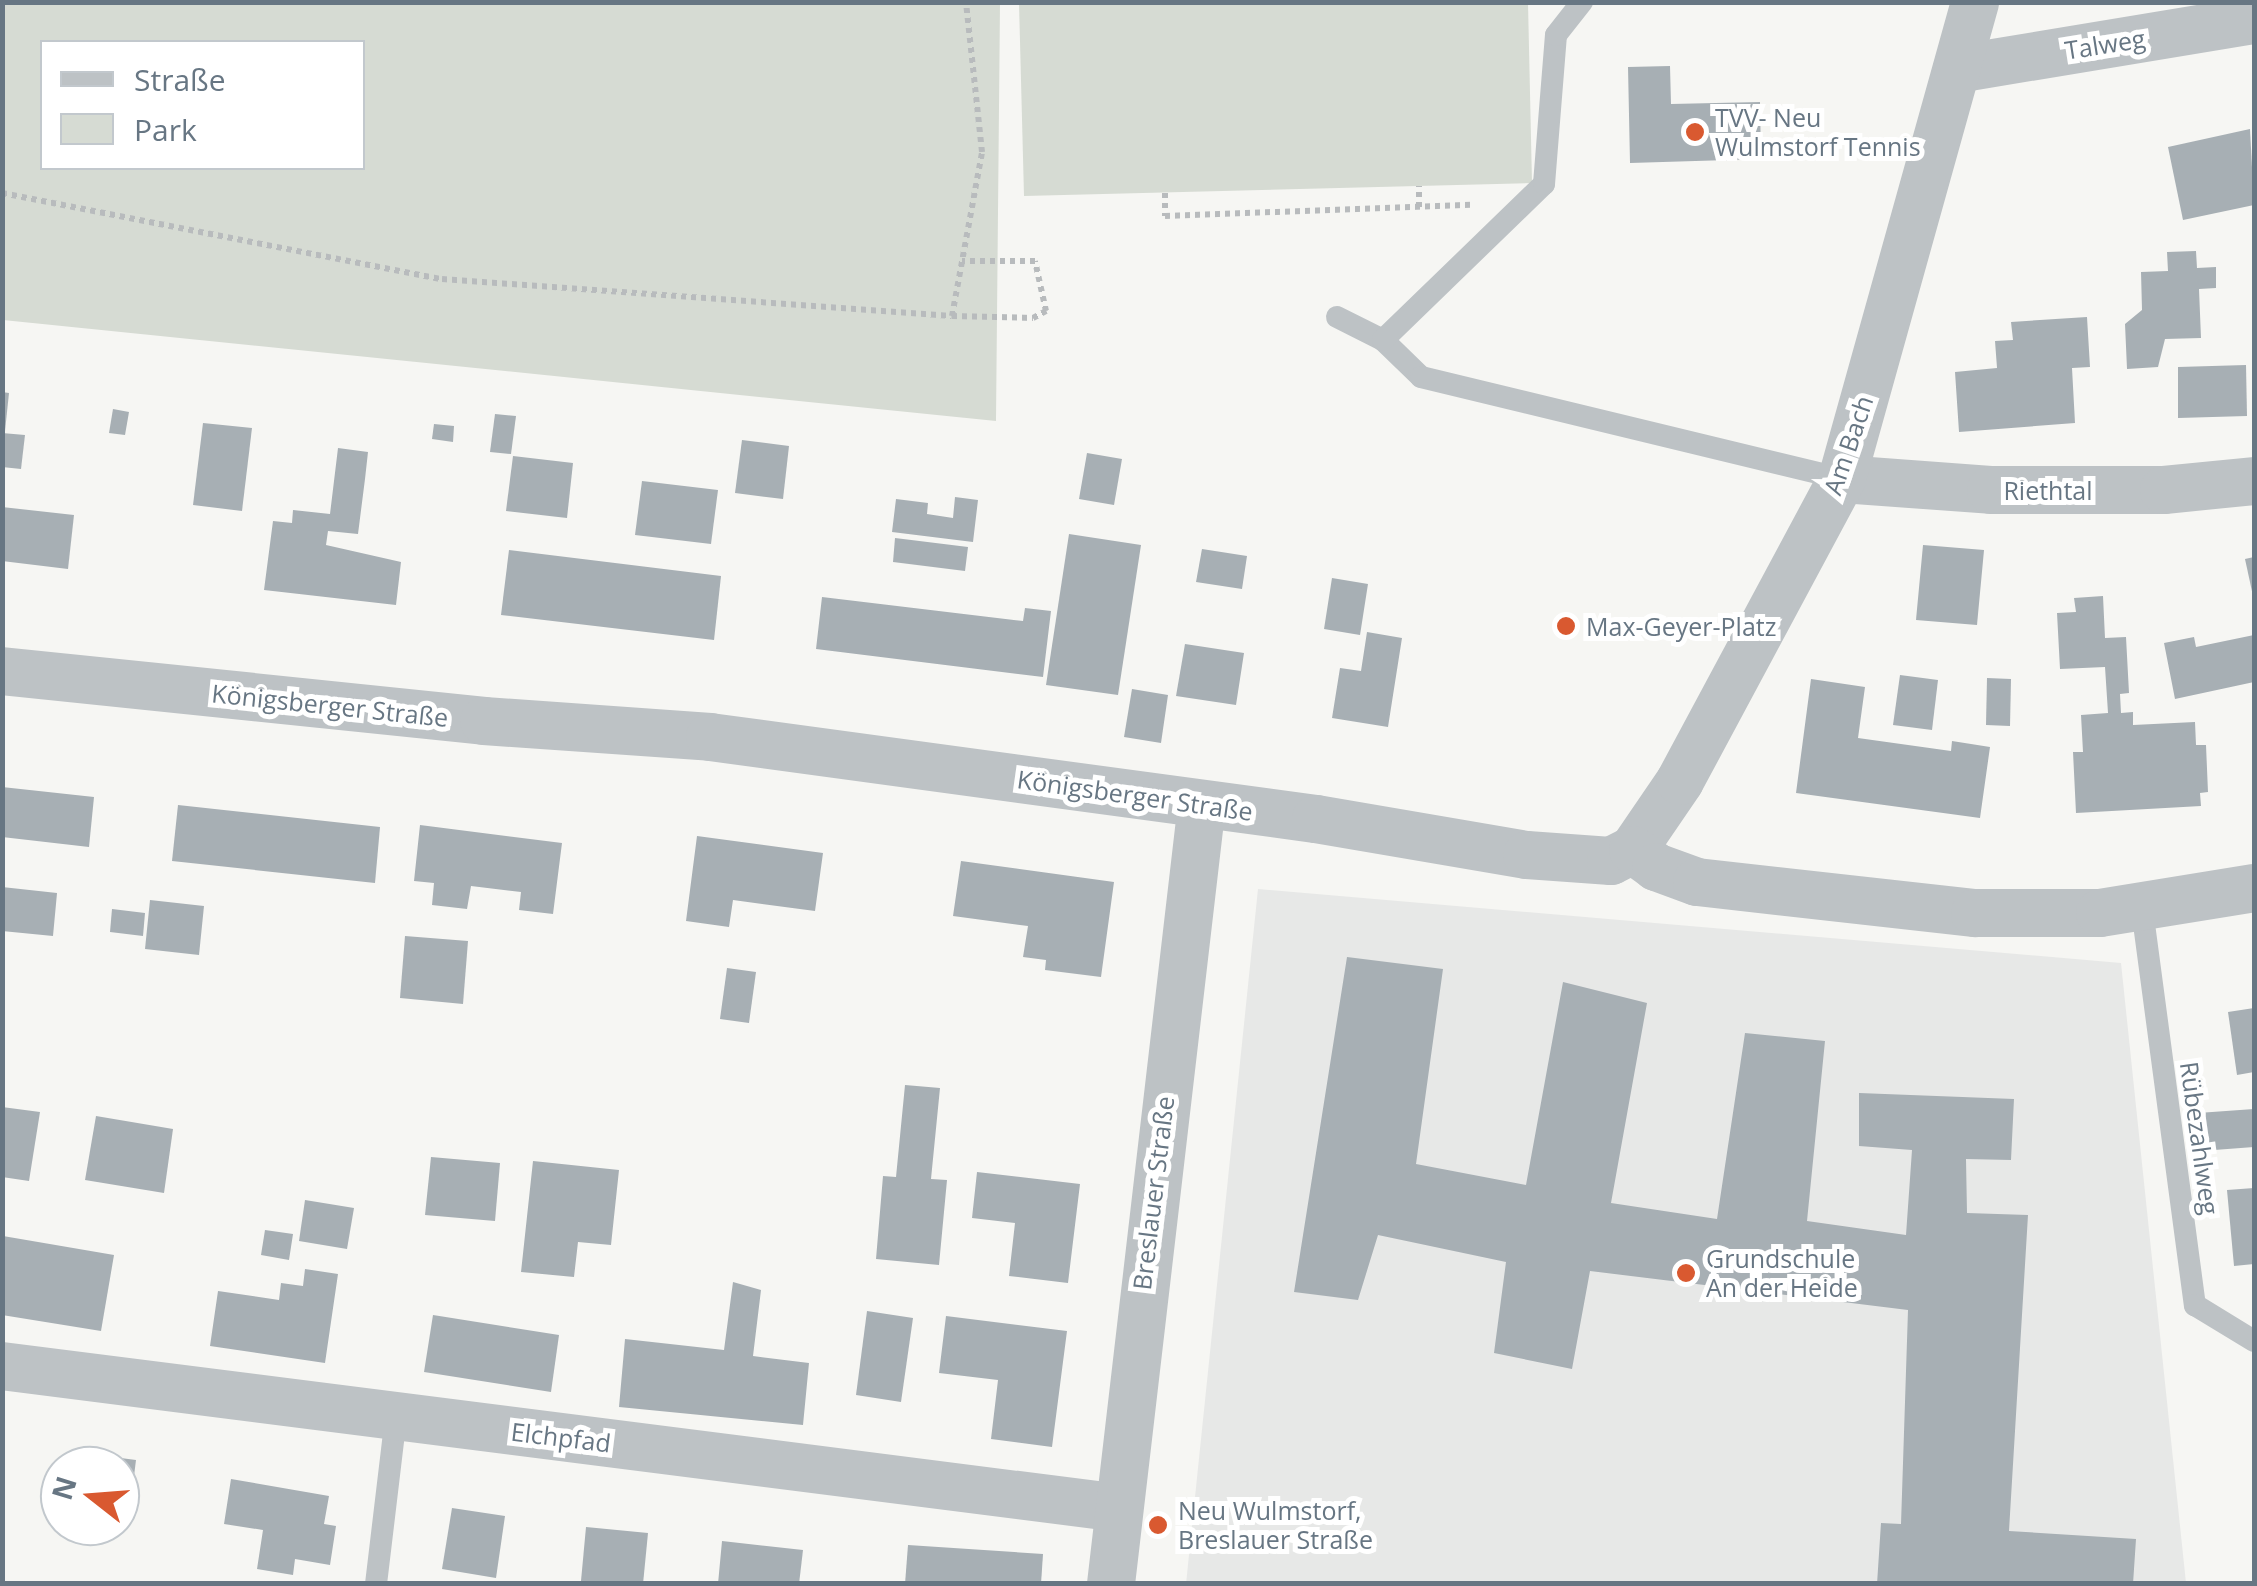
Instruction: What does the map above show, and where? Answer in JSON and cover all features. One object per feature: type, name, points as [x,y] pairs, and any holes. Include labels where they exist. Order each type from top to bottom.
[{"type":"street","name":"Am Bach","points":[[1633,850],[1680,781],[1842,479],[1975,2]]},
{"type":"street","name":"Talweg","points":[[1956,69],[2254,20]]},
{"type":"street","name":"Riethtal","points":[[1842,479],[1991,490],[2164,490],[2254,482]]},
{"type":"street","name":"Königsberger Straße","points":[[2,671],[484,722],[710,737],[1581,860],[1611,861],[1633,850]]},
{"type":"street","name":"Breslauer Straße","points":[[1111,1584],[1202,804]]},
{"type":"street","points":[[1633,850],[1656,867],[1698,882],[1975,913],[2142,909],[2254,888]]},
{"type":"street","name":"Elchpfad","points":[[2,1366],[1118,1508]]},
{"type":"lane","points":[[1384,340],[1544,184],[1556,35],[1582,2]]},
{"type":"lane","points":[[1336,317],[1384,340],[1421,377],[1842,479]]},
{"type":"lane","name":"Rübezahlweg","points":[[2142,909],[2194,1305],[2254,1341]]},
{"type":"lane","points":[[376,1584],[396,1416]]},
{"type":"path","points":[[952,316],[982,152],[966,2]]},
{"type":"path","points":[[1418,186],[1418,207]]},
{"type":"path","points":[[2,192],[442,279],[952,316],[1033,318],[1046,311],[1035,261],[962,261]]},
{"type":"path","points":[[1165,192],[1165,216],[1527,204]]},
{"type":"shaded area","name":"Grundschule An der Heide","points":[[1258,889],[2121,963],[2186,1583],[1186,1584]]},
{"type":"green space","points":[[2,3],[1000,3],[996,421],[3,320]]},
{"type":"green space","points":[[1019,3],[1528,3],[1532,183],[1024,196]]},
{"type":"building","name":"TVV- Neu Wulmstorf Tennis","points":[[1670,66],[1671,104],[1760,102],[1761,159],[1630,163],[1628,67]]},
{"type":"building","points":[[2250,129],[2254,205],[2183,220],[2168,147]]},
{"type":"building","points":[[2196,251],[2197,268],[2216,267],[2216,288],[2199,289],[2201,338],[2165,339],[2158,367],[2127,369],[2125,324],[2142,310],[2141,272],[2168,271],[2167,252]]},
{"type":"building","points":[[2087,317],[2090,367],[2072,368],[2075,423],[1959,432],[1955,372],[1997,368],[1995,341],[2013,340],[2011,322]]},
{"type":"building","points":[[2246,365],[2247,416],[2178,418],[2178,367]]},
{"type":"building","points":[[2,392],[9,393],[5,431],[2,431]]},
{"type":"building","points":[[113,409],[129,412],[125,435],[109,433]]},
{"type":"building","points":[[495,414],[516,416],[511,454],[490,452]]},
{"type":"building","points":[[203,423],[252,428],[242,511],[193,505]]},
{"type":"building","points":[[434,424],[454,426],[453,442],[432,439]]},
{"type":"building","points":[[2,433],[25,435],[21,469],[2,467]]},
{"type":"building","points":[[742,440],[789,446],[783,499],[735,493]]},
{"type":"building","points":[[338,448],[368,452],[365,479],[358,534],[328,531],[326,545],[401,562],[396,605],[264,590],[273,521],[292,523],[293,510],[330,514]]},
{"type":"building","points":[[1087,453],[1122,459],[1114,505],[1079,499]]},
{"type":"building","points":[[513,456],[573,463],[567,518],[506,511]]},
{"type":"building","points":[[642,481],[718,490],[711,544],[635,535]]},
{"type":"building","points":[[955,497],[978,500],[973,542],[892,532],[896,499],[928,503],[927,514],[953,518]]},
{"type":"building","points":[[2,507],[74,515],[68,569],[2,561]]},
{"type":"building","points":[[1069,534],[1141,545],[1118,695],[1046,685]]},
{"type":"building","points":[[895,538],[968,547],[965,571],[893,562]]},
{"type":"building","points":[[1923,545],[1984,550],[1977,625],[1916,620]]},
{"type":"building","points":[[1202,549],[1247,556],[1242,589],[1196,582]]},
{"type":"building","points":[[509,550],[721,576],[714,640],[501,615]]},
{"type":"building","points":[[2254,557],[2254,596],[2253,596],[2245,559]]},
{"type":"building","points":[[1332,578],[1368,584],[1360,635],[1324,629]]},
{"type":"building","points":[[2103,596],[2105,638],[2126,637],[2129,693],[2120,694],[2121,713],[2133,712],[2133,725],[2195,722],[2196,745],[2206,745],[2208,792],[2200,793],[2201,806],[2076,813],[2073,752],[2083,752],[2081,715],[2108,713],[2105,667],[2060,669],[2057,613],[2076,612],[2074,598]]},
{"type":"building","points":[[822,597],[1023,621],[1025,608],[1051,611],[1043,677],[816,649]]},
{"type":"building","points":[[1367,632],[1402,638],[1388,727],[1332,718],[1340,668],[1361,671]]},
{"type":"building","points":[[2254,635],[2254,682],[2175,699],[2164,643],[2194,637],[2196,647]]},
{"type":"building","points":[[1185,644],[1244,653],[1236,705],[1176,696]]},
{"type":"building","points":[[1900,675],[1938,680],[1932,730],[1893,725]]},
{"type":"building","points":[[1987,678],[2011,679],[2010,726],[1986,725]]},
{"type":"building","points":[[1811,679],[1865,687],[1858,738],[1951,751],[1952,741],[1990,747],[1980,818],[1796,793]]},
{"type":"building","points":[[1132,689],[1168,695],[1161,743],[1124,737]]},
{"type":"building","points":[[2,787],[94,797],[89,847],[2,837]]},
{"type":"building","points":[[178,805],[380,827],[375,883],[172,861]]},
{"type":"building","points":[[420,825],[562,843],[553,914],[519,910],[521,892],[471,886],[467,909],[432,905],[434,883],[414,881]]},
{"type":"building","points":[[697,836],[823,853],[815,911],[733,900],[729,927],[686,921]]},
{"type":"building","points":[[961,861],[1114,882],[1101,977],[1045,970],[1046,960],[1023,957],[1028,926],[953,916]]},
{"type":"building","points":[[2,887],[57,893],[53,936],[2,931]]},
{"type":"building","points":[[150,900],[204,906],[199,955],[145,949]]},
{"type":"building","points":[[112,909],[145,913],[143,936],[110,932]]},
{"type":"building","points":[[405,936],[468,941],[463,1004],[400,998]]},
{"type":"building","points":[[1347,957],[1443,969],[1416,1164],[1526,1185],[1563,982],[1647,1003],[1611,1203],[1717,1219],[1745,1033],[1825,1041],[1807,1221],[1906,1235],[1912,1150],[1859,1146],[1859,1093],[2014,1099],[2011,1160],[1966,1159],[1967,1213],[2028,1215],[2009,1531],[2136,1539],[2133,1584],[1877,1584],[1881,1523],[1901,1524],[1908,1310],[1590,1271],[1572,1369],[1494,1353],[1506,1262],[1378,1235],[1358,1300],[1294,1292]]},
{"type":"building","points":[[727,968],[756,972],[749,1023],[720,1019]]},
{"type":"building","points":[[2254,1008],[2254,1072],[2237,1075],[2228,1012]]},
{"type":"building","points":[[905,1085],[940,1088],[931,1179],[947,1180],[939,1265],[876,1259],[883,1176],[896,1177]]},
{"type":"building","points":[[2,1107],[40,1112],[29,1181],[2,1177]]},
{"type":"building","points":[[2254,1109],[2254,1147],[2201,1151],[2198,1113]]},
{"type":"building","points":[[96,1116],[173,1129],[164,1193],[85,1180]]},
{"type":"building","points":[[431,1157],[500,1163],[495,1221],[425,1215]]},
{"type":"building","points":[[533,1161],[619,1170],[611,1245],[578,1242],[574,1277],[521,1272]]},
{"type":"building","points":[[977,1172],[1080,1184],[1068,1283],[1009,1276],[1015,1223],[972,1218]]},
{"type":"building","points":[[2254,1188],[2254,1264],[2234,1266],[2227,1190]]},
{"type":"building","points":[[305,1200],[354,1208],[347,1249],[299,1241]]},
{"type":"building","points":[[265,1230],[293,1234],[289,1260],[261,1255]]},
{"type":"building","points":[[3,1236],[114,1255],[101,1331],[2,1315]]},
{"type":"building","points":[[305,1269],[338,1274],[325,1363],[210,1346],[218,1291],[279,1300],[281,1283],[303,1286]]},
{"type":"building","points":[[733,1282],[761,1290],[753,1356],[809,1363],[803,1425],[619,1407],[625,1339],[724,1350]]},
{"type":"building","points":[[867,1311],[913,1318],[901,1402],[856,1395]]},
{"type":"building","points":[[433,1315],[559,1335],[551,1392],[424,1372]]},
{"type":"building","points":[[946,1316],[1067,1331],[1052,1447],[991,1439],[998,1380],[939,1373]]},
{"type":"building","points":[[231,1479],[329,1496],[324,1524],[336,1526],[330,1565],[295,1559],[293,1575],[257,1569],[263,1530],[224,1524]]},
{"type":"building","points":[[452,1508],[505,1516],[496,1578],[442,1569]]},
{"type":"building","points":[[586,1527],[648,1533],[643,1584],[581,1581]]},
{"type":"building","points":[[722,1541],[803,1550],[799,1584],[718,1584]]},
{"type":"building","points":[[908,1545],[1043,1554],[1041,1584],[905,1584]]},
{"type":"place","name":"TVV- Neu Wulmstorf Tennis","points":[[1695,132]]},
{"type":"place","name":"Max-Geyer-Platz","points":[[1566,626]]},
{"type":"place","name":"Grundschule An der Heide","points":[[1686,1273]]},
{"type":"place","name":"Neu Wulmstorf, Breslauer Straße","points":[[1158,1525]]}]
